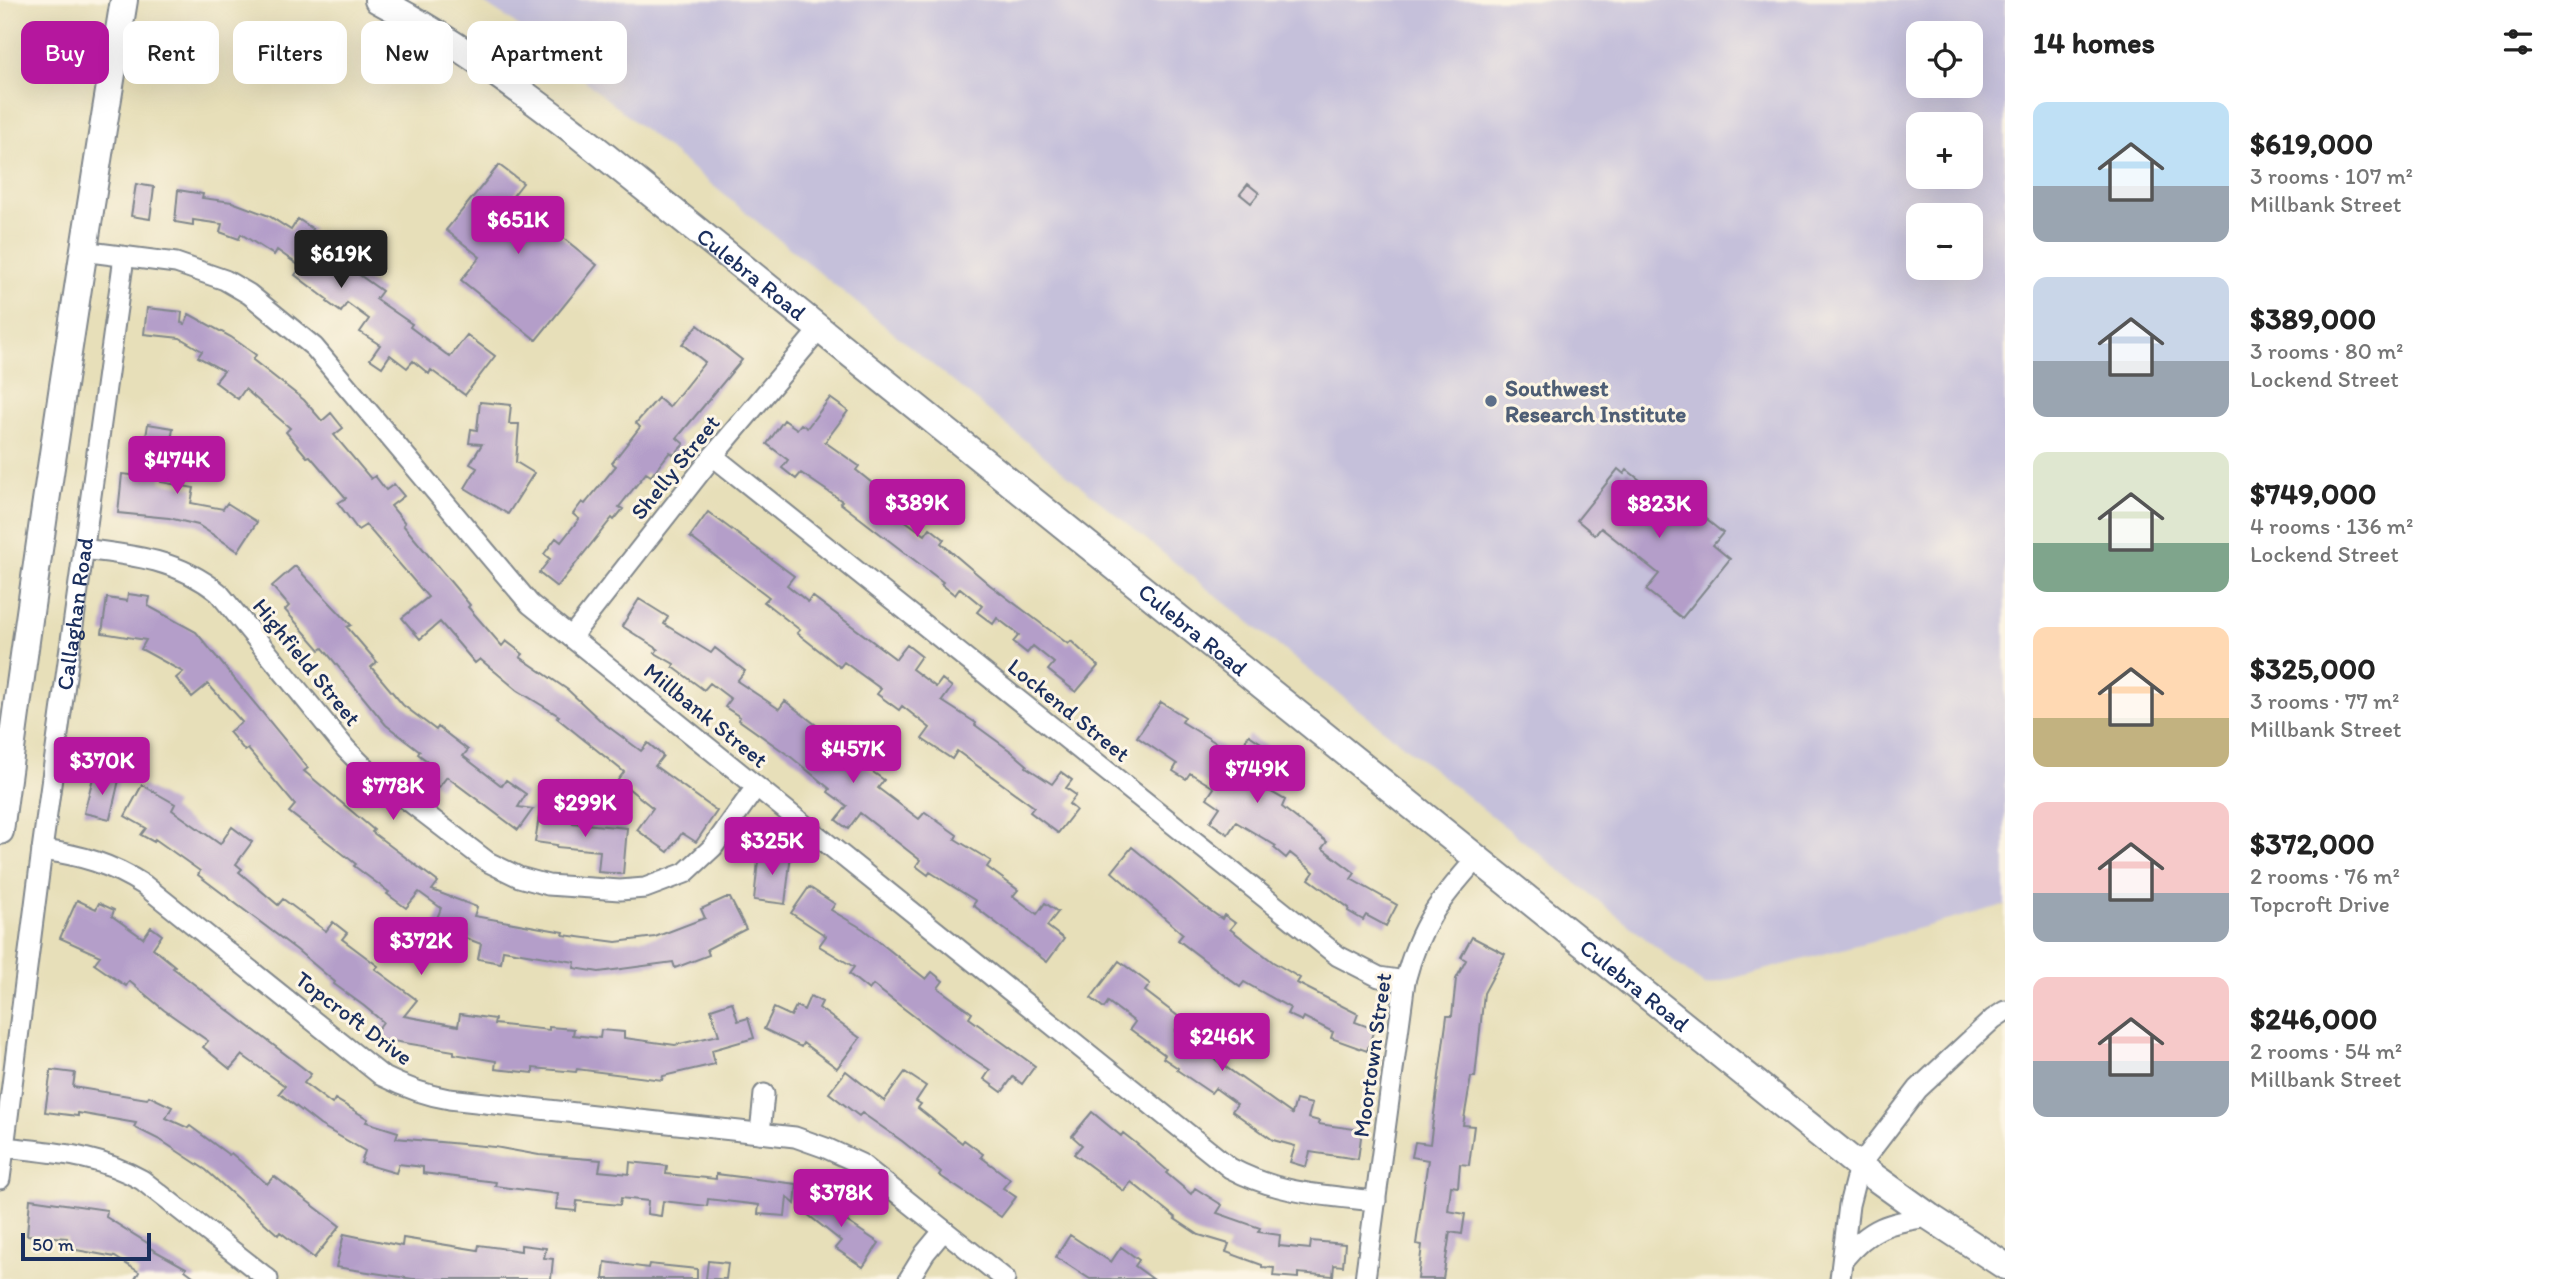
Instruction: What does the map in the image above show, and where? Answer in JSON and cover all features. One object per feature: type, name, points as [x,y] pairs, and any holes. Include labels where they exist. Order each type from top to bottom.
[{"type":"main road","name":"Callaghan Road","points":[[0,831],[82,251],[124,0]]},
{"type":"main road","name":"Culebra Road","points":[[378,0],[414,18],[496,72],[575,132],[1859,1166],[2005,1266]]},
{"type":"street","name":"Millbank Street","points":[[82,251],[176,263],[225,280],[249,294],[314,347],[519,594],[756,787],[1230,1168],[1256,1182],[1284,1190],[1376,1201]]},
{"type":"street","name":"Callaghan Road","points":[[0,1179],[42,850],[124,257]]},
{"type":"street","name":"Shelly Street","points":[[571,637],[713,456],[819,330]]},
{"type":"street","name":"Lockend Street","points":[[713,456],[1338,956],[1379,977],[1405,981]]},
{"type":"street","name":"Highfield Street","points":[[83,549],[156,559],[208,583],[236,612],[346,749],[363,766],[488,862],[519,877],[548,885],[620,890],[645,888],[664,881],[685,873],[713,847],[756,787]]},
{"type":"street","name":"Topcroft Drive","points":[[42,850],[92,859],[125,873],[382,1076],[414,1090],[449,1100],[795,1137],[861,1164],[1005,1279]]},
{"type":"street","name":"Moortown Street","points":[[1366,1279],[1405,981],[1415,949],[1431,914],[1477,858]]},
{"type":"street","points":[[1842,1269],[1849,1205],[1859,1166],[1918,1089],[1993,1019],[2005,1012]]},
{"type":"street","points":[[760,1133],[764,1094]]},
{"type":"street","points":[[4,1147],[93,1158],[127,1171],[268,1279]]},
{"type":"street","points":[[1842,1269],[1864,1236],[1898,1221],[1930,1217]]},
{"type":"street","points":[[909,1279],[944,1230]]},
{"type":"shaded area","name":"Southwest Research Institute","points":[[479,0],[2005,0],[2005,905],[1705,986],[1196,580],[588,84],[627,84],[627,21],[511,21]]},
{"type":"building","points":[[499,165],[523,183],[512,197],[597,265],[536,340],[461,280],[480,257],[446,230]]},
{"type":"building","points":[[136,184],[154,187],[150,219],[131,216]]},
{"type":"building","points":[[1248,184],[1259,193],[1251,203],[1240,194]]},
{"type":"building","points":[[178,190],[203,194],[202,198],[232,202],[269,216],[291,230],[298,219],[313,229],[304,242],[306,247],[346,277],[351,269],[382,291],[376,299],[412,324],[410,327],[450,357],[467,335],[495,356],[465,395],[431,370],[429,374],[413,361],[407,368],[390,355],[382,367],[370,359],[380,345],[360,332],[369,319],[347,303],[341,312],[327,302],[328,300],[295,275],[301,267],[277,250],[274,255],[241,234],[239,239],[220,232],[222,224],[193,220],[193,225],[175,222]]},
{"type":"building","points":[[147,308],[182,312],[181,323],[185,324],[189,314],[231,337],[256,355],[253,360],[304,400],[322,421],[331,413],[343,428],[334,435],[371,479],[375,476],[386,490],[394,484],[404,496],[391,506],[405,523],[403,525],[502,646],[506,641],[523,654],[520,657],[568,690],[602,722],[641,751],[648,743],[663,756],[655,766],[717,811],[696,842],[682,833],[668,852],[637,830],[653,808],[618,780],[624,772],[557,718],[559,716],[517,690],[480,659],[475,663],[440,622],[420,639],[402,618],[428,597],[366,525],[358,530],[338,503],[346,498],[286,432],[290,428],[245,389],[238,399],[215,382],[224,371],[198,357],[202,351],[180,338],[144,334]]},
{"type":"building","points":[[698,325],[742,360],[677,438],[684,444],[674,455],[670,452],[651,476],[646,473],[619,507],[623,509],[614,520],[612,518],[557,587],[539,573],[550,559],[544,554],[556,538],[561,542],[579,519],[573,514],[582,502],[585,504],[616,466],[612,463],[640,427],[636,423],[658,398],[669,407],[705,362],[682,344]]},
{"type":"building","points":[[830,398],[848,411],[825,442],[859,466],[856,470],[888,496],[882,504],[925,535],[930,528],[944,539],[941,543],[990,585],[1068,644],[1071,641],[1098,666],[1076,692],[1048,670],[1054,663],[1033,646],[1027,653],[1013,642],[1019,635],[997,618],[993,624],[977,612],[982,606],[960,588],[955,595],[941,584],[943,582],[840,503],[842,501],[801,473],[796,479],[782,468],[788,460],[767,444],[784,420],[797,429],[801,424],[807,428]]},
{"type":"building","points":[[480,402],[511,405],[509,424],[519,424],[516,462],[534,473],[508,514],[465,488],[477,468],[470,464],[482,444],[469,443],[471,429],[477,430]]},
{"type":"building","points":[[148,424],[173,428],[169,456],[164,455],[161,482],[194,488],[191,503],[223,509],[227,503],[257,522],[238,551],[198,525],[169,518],[118,513],[122,474],[140,476]]},
{"type":"building","points":[[1618,469],[1624,474],[1627,470],[1640,480],[1636,484],[1678,517],[1688,505],[1723,533],[1713,545],[1730,559],[1682,618],[1646,590],[1659,574],[1601,528],[1595,535],[1577,520]]},
{"type":"building","points":[[708,512],[794,576],[787,585],[808,602],[812,596],[896,659],[907,645],[921,656],[912,669],[936,687],[942,679],[952,687],[942,701],[976,723],[975,725],[1027,765],[1026,767],[1052,784],[1061,772],[1072,780],[1066,788],[1076,795],[1069,804],[1076,810],[1058,833],[1030,812],[1034,807],[957,751],[952,759],[922,739],[930,728],[902,706],[899,710],[877,694],[881,689],[844,662],[840,667],[797,633],[800,630],[764,602],[769,597],[690,537]]},
{"type":"building","points":[[295,566],[351,625],[347,627],[377,662],[371,667],[403,705],[468,750],[463,756],[502,786],[506,780],[526,794],[518,807],[533,809],[518,830],[447,777],[439,787],[422,775],[431,764],[418,754],[420,751],[386,725],[323,648],[320,650],[285,610],[289,606],[272,586]]},
{"type":"building","points":[[128,594],[150,597],[148,606],[196,632],[308,768],[304,771],[374,830],[372,832],[438,882],[432,890],[477,907],[474,916],[564,932],[563,935],[616,942],[655,937],[705,918],[701,909],[730,898],[746,929],[707,949],[709,955],[675,968],[673,962],[599,972],[574,968],[575,962],[503,950],[501,963],[478,959],[481,944],[434,926],[441,908],[419,892],[406,908],[354,866],[356,864],[289,812],[295,805],[248,749],[245,751],[229,732],[242,722],[208,684],[192,697],[176,678],[183,672],[141,649],[146,640],[102,633],[107,598],[127,601]]},
{"type":"building","points":[[639,599],[668,617],[664,624],[711,653],[715,648],[745,671],[737,681],[779,709],[785,701],[816,725],[811,732],[849,763],[853,758],[884,780],[878,788],[919,819],[925,812],[957,835],[955,839],[991,861],[987,867],[1018,890],[1013,896],[1037,914],[1045,903],[1058,912],[1047,926],[1064,939],[1047,962],[973,905],[976,901],[916,866],[920,860],[860,813],[848,829],[836,820],[847,806],[791,757],[739,720],[740,717],[725,707],[731,699],[710,683],[704,690],[673,667],[674,664],[655,653],[658,649],[622,626]]},
{"type":"building","points":[[1161,702],[1185,717],[1182,722],[1236,755],[1249,735],[1279,755],[1259,785],[1285,800],[1282,807],[1327,842],[1322,848],[1355,873],[1351,879],[1397,905],[1386,926],[1366,915],[1363,920],[1348,911],[1349,908],[1309,879],[1314,872],[1290,853],[1286,858],[1274,848],[1276,846],[1236,822],[1228,834],[1210,822],[1220,807],[1207,798],[1214,788],[1190,773],[1186,779],[1173,771],[1177,764],[1137,737]]},
{"type":"building","points":[[94,774],[119,780],[110,819],[84,813]]},
{"type":"building","points":[[142,785],[175,804],[172,810],[220,844],[232,827],[252,842],[236,864],[242,869],[239,872],[278,905],[283,899],[326,931],[333,922],[347,933],[342,939],[378,966],[375,969],[417,1000],[404,1016],[458,1026],[460,1014],[495,1019],[494,1024],[549,1030],[549,1027],[574,1029],[573,1035],[600,1038],[601,1030],[624,1032],[624,1038],[675,1045],[719,1035],[711,1009],[732,1002],[738,1021],[748,1018],[754,1038],[712,1050],[715,1064],[663,1076],[662,1080],[577,1069],[576,1072],[533,1068],[533,1073],[495,1069],[496,1061],[454,1054],[454,1051],[387,1040],[385,1043],[374,1034],[383,1022],[334,984],[335,982],[297,950],[198,875],[200,871],[155,839],[154,842],[141,835],[146,828],[125,816]]},
{"type":"building","points":[[540,810],[574,816],[573,823],[627,828],[623,874],[598,872],[600,851],[535,842]]},
{"type":"building","points":[[1132,847],[1201,904],[1222,919],[1224,915],[1235,923],[1230,929],[1273,962],[1300,978],[1297,983],[1358,1014],[1355,1022],[1374,1029],[1367,1051],[1331,1038],[1333,1032],[1304,1017],[1302,1021],[1287,1014],[1290,1008],[1244,982],[1240,987],[1178,940],[1183,934],[1112,872]]},
{"type":"building","points":[[759,851],[791,854],[785,904],[754,900]]},
{"type":"building","points":[[809,887],[835,904],[831,910],[863,929],[926,979],[932,972],[943,981],[938,988],[972,1013],[969,1018],[1035,1066],[1022,1084],[1013,1077],[1002,1092],[984,1079],[990,1070],[945,1040],[873,985],[869,990],[849,974],[854,967],[819,946],[826,936],[791,913]]},
{"type":"building","points":[[77,900],[96,909],[99,903],[114,910],[112,916],[143,938],[151,927],[162,935],[153,948],[175,966],[173,968],[311,1074],[304,1083],[332,1104],[335,1099],[368,1119],[366,1122],[398,1132],[396,1138],[601,1160],[599,1171],[629,1174],[630,1162],[667,1166],[666,1174],[716,1179],[716,1174],[797,1184],[795,1204],[787,1197],[785,1216],[758,1214],[759,1205],[708,1199],[707,1206],[663,1201],[661,1216],[647,1214],[648,1201],[621,1198],[620,1205],[577,1201],[576,1211],[556,1209],[558,1194],[495,1186],[496,1182],[423,1173],[423,1167],[399,1164],[396,1173],[361,1163],[365,1151],[320,1125],[279,1093],[285,1086],[242,1055],[230,1069],[203,1047],[208,1041],[129,981],[126,986],[94,964],[100,956],[60,938]]},
{"type":"building","points":[[1472,937],[1505,954],[1484,993],[1475,1077],[1471,1077],[1463,1125],[1474,1126],[1469,1165],[1460,1164],[1458,1187],[1451,1186],[1448,1211],[1465,1214],[1462,1234],[1450,1232],[1443,1279],[1418,1279],[1422,1245],[1416,1244],[1428,1160],[1412,1157],[1415,1142],[1430,1144],[1447,1016],[1452,1016],[1456,979],[1466,960],[1461,957]]},
{"type":"building","points":[[1119,961],[1150,984],[1145,991],[1183,1020],[1175,1031],[1292,1114],[1296,1100],[1312,1104],[1308,1118],[1319,1121],[1318,1124],[1362,1130],[1358,1159],[1310,1152],[1306,1167],[1290,1162],[1295,1146],[1273,1140],[1232,1111],[1237,1104],[1215,1088],[1211,1093],[1177,1070],[1178,1068],[1163,1058],[1165,1055],[1130,1029],[1135,1022],[1108,1002],[1104,1008],[1091,998]]},
{"type":"building","points":[[810,996],[822,1002],[819,1008],[860,1038],[837,1068],[803,1043],[801,1047],[764,1029],[774,1008],[791,1016],[796,1006],[804,1010]]},
{"type":"building","points":[[51,1070],[75,1073],[73,1087],[147,1099],[149,1096],[172,1107],[166,1118],[188,1128],[190,1126],[229,1155],[231,1153],[267,1184],[274,1176],[340,1226],[314,1258],[280,1232],[278,1235],[206,1170],[162,1141],[134,1127],[136,1123],[78,1113],[78,1116],[45,1112]]},
{"type":"building","points":[[846,1071],[884,1101],[905,1072],[926,1086],[916,1101],[921,1104],[918,1108],[962,1143],[964,1140],[983,1154],[981,1157],[1010,1179],[1003,1188],[1016,1197],[1001,1217],[939,1175],[941,1172],[902,1141],[862,1113],[859,1116],[829,1093]]},
{"type":"building","points":[[1092,1112],[1121,1136],[1123,1133],[1137,1144],[1191,1194],[1195,1188],[1222,1205],[1217,1213],[1260,1228],[1258,1232],[1280,1235],[1279,1246],[1310,1249],[1311,1241],[1345,1244],[1343,1266],[1334,1265],[1333,1276],[1298,1273],[1298,1278],[1273,1276],[1274,1268],[1262,1267],[1226,1252],[1229,1244],[1199,1235],[1175,1219],[1131,1182],[1124,1191],[1074,1154],[1082,1145],[1072,1136]]},
{"type":"building","points":[[818,1191],[849,1216],[845,1220],[879,1243],[863,1267],[835,1248],[841,1241],[802,1210]]},
{"type":"building","points":[[30,1199],[107,1210],[106,1217],[149,1244],[148,1247],[186,1268],[185,1270],[197,1279],[135,1279],[139,1272],[115,1257],[65,1248],[67,1238],[27,1235]]},
{"type":"building","points":[[344,1234],[402,1246],[403,1238],[478,1250],[479,1245],[521,1251],[521,1245],[546,1248],[544,1258],[553,1259],[551,1279],[413,1279],[336,1267]]},
{"type":"building","points":[[1070,1235],[1111,1262],[1121,1247],[1139,1260],[1135,1266],[1153,1279],[1090,1279],[1056,1257]]},
{"type":"building","points":[[708,1261],[728,1263],[726,1279],[706,1279]]},
{"type":"building","points":[[605,1262],[648,1268],[649,1264],[697,1269],[697,1279],[603,1279]]},
{"type":"place","name":"Southwest Research Institute","points":[[1491,401]]}]
